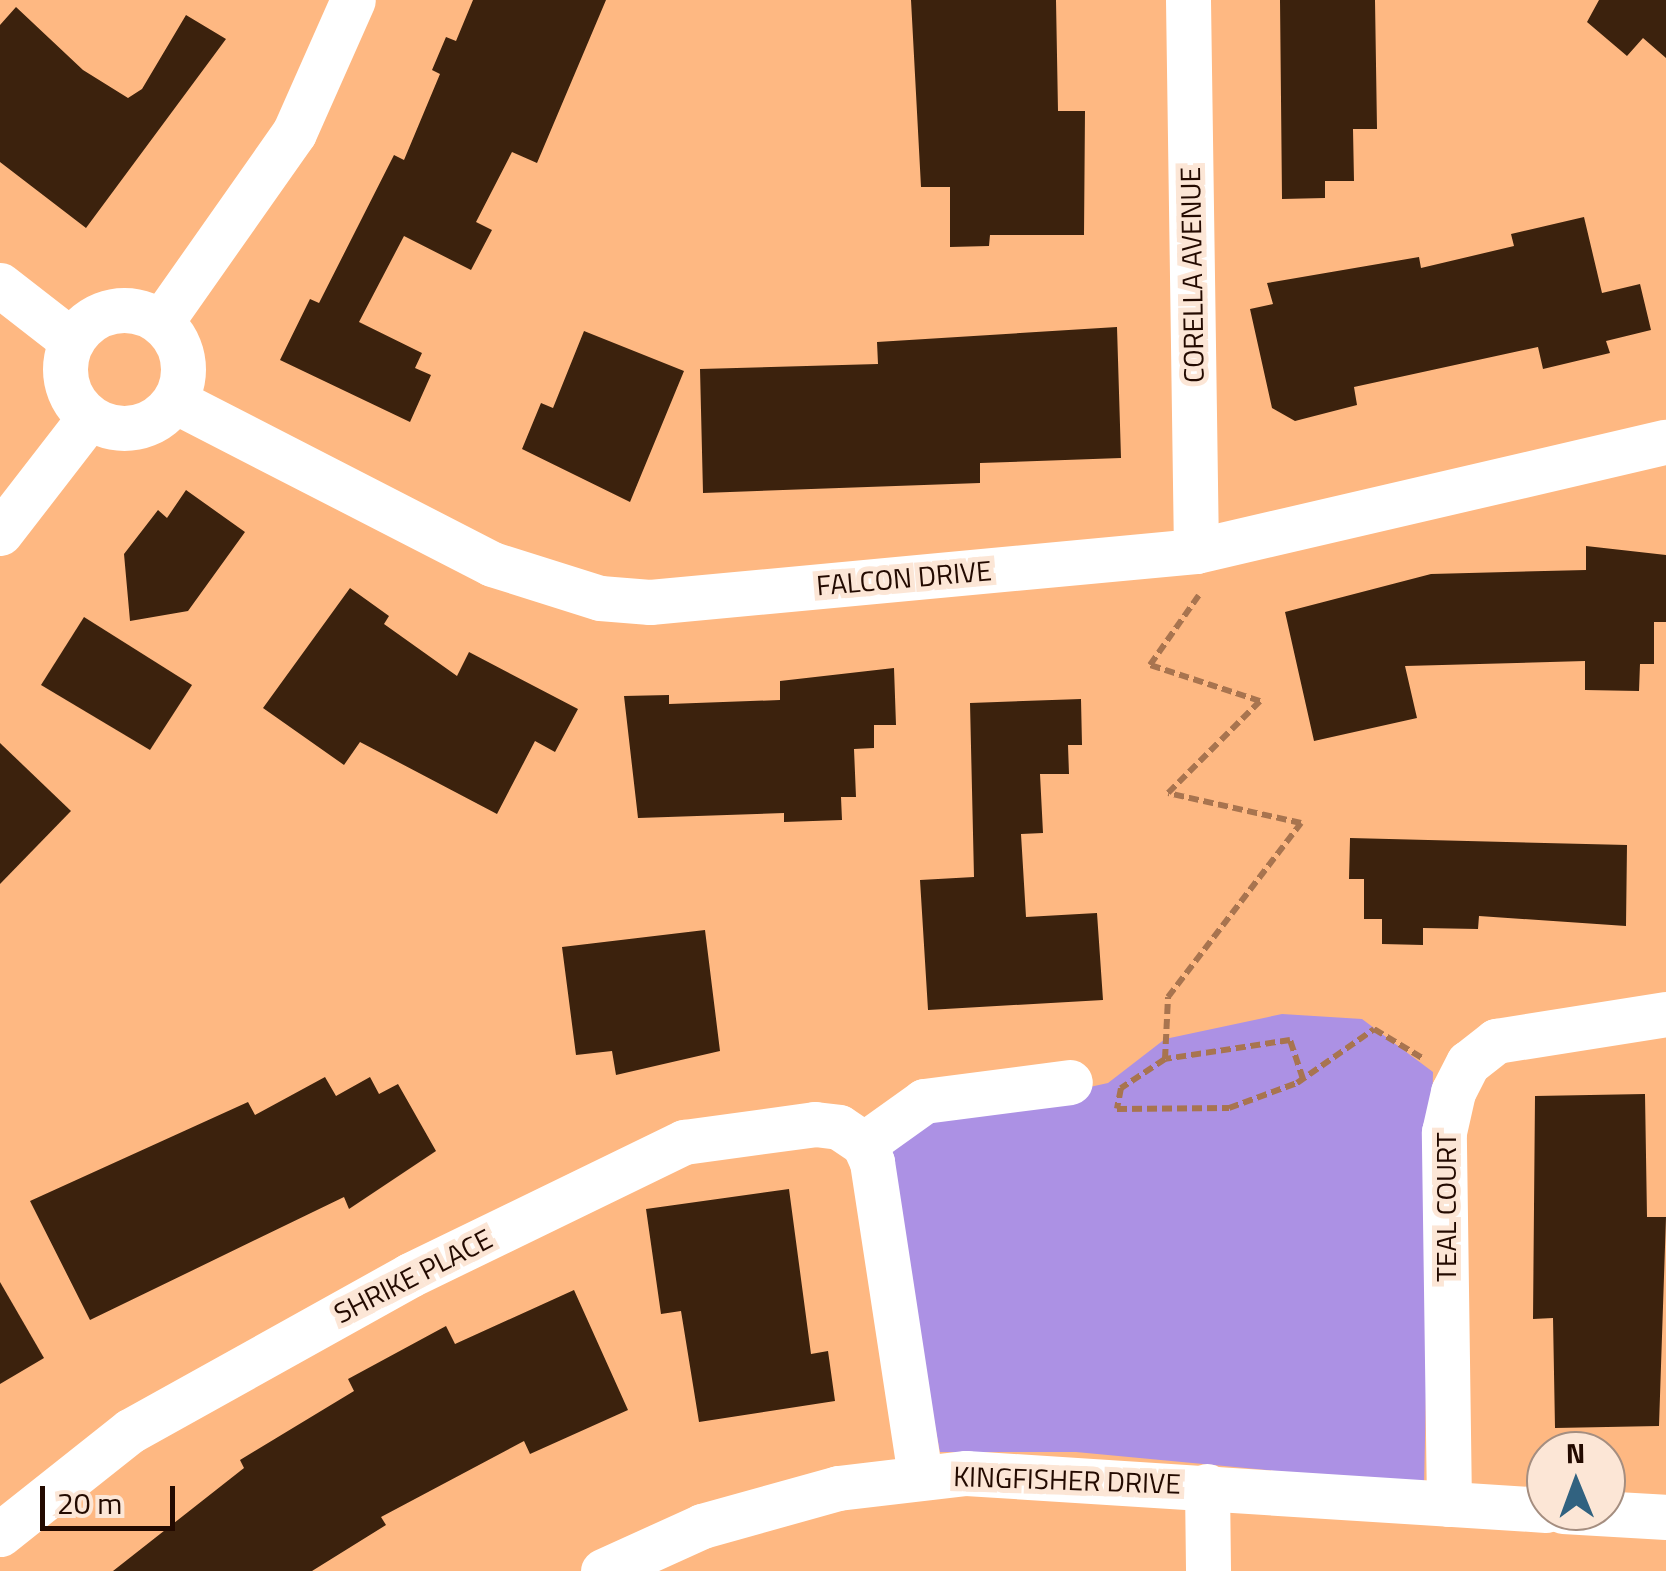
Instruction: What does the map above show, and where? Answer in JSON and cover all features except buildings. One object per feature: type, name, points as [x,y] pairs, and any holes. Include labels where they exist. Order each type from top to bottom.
[{"type":"street","points":[[161,322],[294,133],[353,0]]},
{"type":"street","name":"CORELLA AVENUE","points":[[1188,0],[1199,570]]},
{"type":"street","points":[[0,285],[70,340]]},
{"type":"street","points":[[129,309],[161,322],[181,359],[175,401],[151,423],[119,429],[88,418],[70,396],[63,368],[70,340],[95,316],[112,312],[129,309]]},
{"type":"street","name":"FALCON DRIVE","points":[[175,401],[492,564],[600,598],[650,602],[1199,570],[1666,442]]},
{"type":"street","points":[[0,533],[88,418]]},
{"type":"street","name":"TEAL COURT","points":[[1449,1504],[1444,1132],[1454,1092],[1468,1064],[1496,1041],[1666,1014]]},
{"type":"street","points":[[920,1476],[880,1202],[864,1144],[924,1101],[1070,1082]]},
{"type":"street","name":"SHRIKE PLACE","points":[[0,1534],[130,1431],[410,1275],[684,1142],[814,1124],[839,1127],[864,1144]]},
{"type":"street","name":"KINGFISHER DRIVE","points":[[603,1571],[702,1526],[848,1486],[920,1476],[1039,1473],[1526,1509]]},
{"type":"street","points":[[1207,1486],[1208,1571]]},
{"type":"street","points":[[1626,1515],[1666,1517]]},
{"type":"path","points":[[1165,1059],[1168,996],[1300,823],[1168,793],[1260,701],[1150,665],[1199,570]]},
{"type":"path","points":[[1303,1079],[1290,1040],[1165,1059],[1121,1088],[1118,1109],[1229,1108],[1303,1079],[1374,1029],[1425,1060]]},
{"type":"shaded area","points":[[1282,1014],[1362,1019],[1433,1072],[1424,1485],[1076,1452],[940,1452],[881,1146],[908,1127],[1108,1083],[1165,1039]]}]
